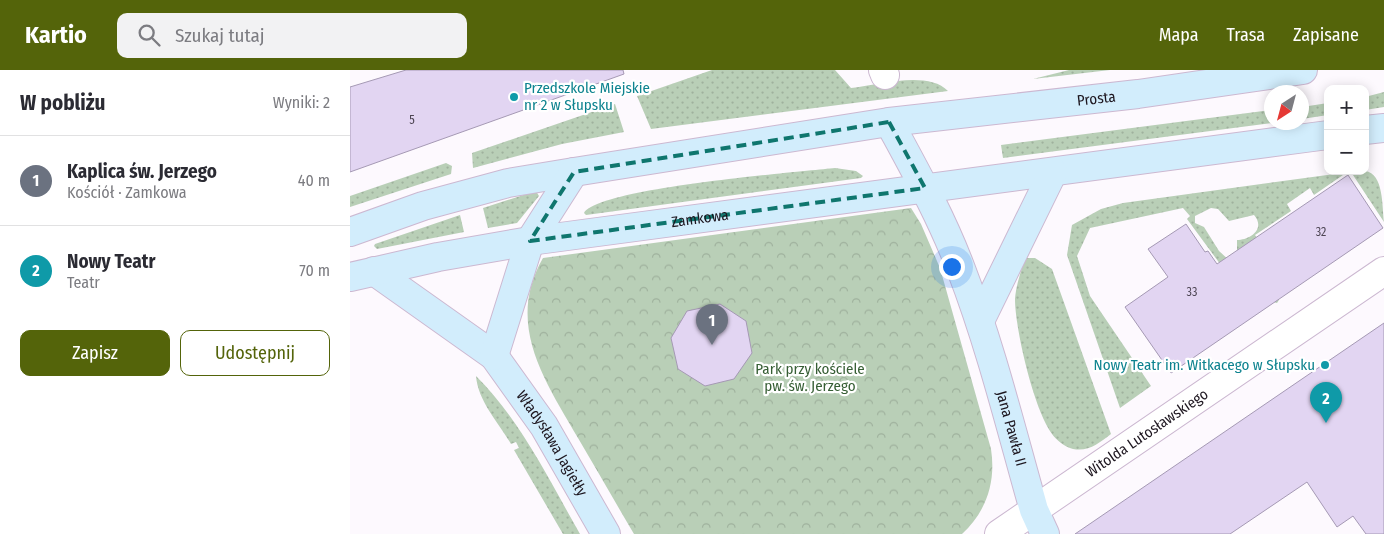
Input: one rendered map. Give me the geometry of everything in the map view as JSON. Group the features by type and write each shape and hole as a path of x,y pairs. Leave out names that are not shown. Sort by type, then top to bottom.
{"main road":[{"name":"Prosta","path":"889,122 1138,94 1303,70"},
{"path":"350,232 423,206 508,184 889,122"},
{"name":"Jana Pawła II","path":"889,122 925,188 960,266 980,321 1039,522"},
{"path":"1369,130 1384,128"},
{"path":"980,321 1053,172 1324,136"},
{"path":"494,356 530,241 574,172"},
{"name":"Zamkowa","path":"362,274 438,256 530,241 1053,172"},
{"name":"Władysława Jagiełły","path":"362,274 494,356 544,426 606,534"}],"street":[{"name":"Witolda Lutosławskiego","path":"999,534 1039,522 1384,271"}],"highlighted area":[{"path":"889,122 925,188 530,241 574,172"}],"green space":[{"path":"712,70 835,70 851,88 902,80 916,80 928,81 948,91 651,129 637,96"},
{"path":"1069,70 1110,70 1033,79"},
{"path":"1384,92 1384,107 1369,109 1369,96"},
{"path":"615,104 624,132 562,144 473,168 472,153"},
{"path":"1324,104 1324,116 1309,118 1309,106"},
{"path":"1264,111 1264,124 1003,158 1001,145"},
{"path":"446,163 452,166 451,174 350,207 350,196"},
{"path":"835,168 856,171 863,176 861,178 586,215 584,213 597,204 624,196 660,189 743,177"},
{"path":"1369,172 1376,178 1381,192 1384,222 1353,175 1369,175"},
{"path":"1327,175 1343,175 1314,195 1310,188 1287,204 1291,211 1255,235 1262,244 1263,277 1279,300 1277,303 1273,302 1237,251 1237,240 1251,236 1257,229 1257,220 1254,215 1229,221 1218,209 1211,208 1195,216 1195,223 1204,227 1219,251 1230,261 1240,291 1187,219 1190,216 1183,208 1090,228 1077,256 1090,296 1151,386 1120,408 1067,255 1072,225 1101,209 1123,203"},
{"path":"536,191 539,196 517,223 488,228 483,208"},
{"name":"Park przy kościele pw. św. Jerzego","path":"911,208 921,224 940,268 991,449 991,484 978,516 971,525 962,534 634,534 553,395 534,351 529,329 528,306 532,282 543,258"},
{"path":"460,215 464,232 377,249 374,246 375,244"},
{"path":"1025,258 1035,258 1052,269 1111,434 1089,448 1073,449 1056,439 1045,423 1032,389 1018,329 1015,299"},
{"path":"476,376 492,393 521,432 580,534 563,534 514,450 519,448 516,442 511,444 489,411 480,394"}],"building":[{"path":"406,70 623,70 624,74 350,172 350,87"},
{"path":"1348,175 1383,228 1171,373 1125,307 1168,277 1148,249 1186,224 1205,252 1208,251 1217,264"},
{"path":"720,304 746,321 752,353 734,379 705,386 678,369 671,338 687,311"},
{"path":"1384,323 1384,534 1366,534 1353,516 1337,527 1307,482 1230,534 1075,534"}],"place":[{"name":"Przedszkole Miejskie nr 2 w Słupsku","path":"514,97"},
{"name":"Kaplica św. Jerzego","path":"712,345"},
{"name":"Nowy Teatr im. Witkacego w Słupsku","path":"1325,365"},
{"name":"Nowy Teatr","path":"1326,423"}]}
